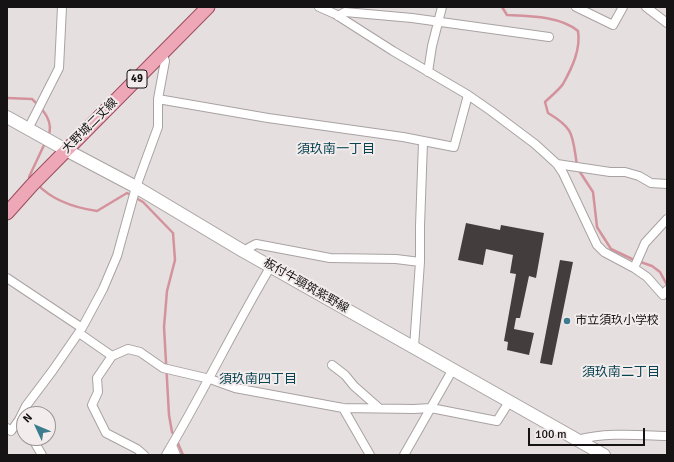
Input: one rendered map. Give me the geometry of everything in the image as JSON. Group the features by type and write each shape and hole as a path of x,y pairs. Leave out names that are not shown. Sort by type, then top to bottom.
{"main road":[{"name":"大野城二丈線","path":"8,210 208,7"},
{"name":"板付牛頸筑紫野線","path":"7,117 136,187 243,250 604,455"}],"street":[{"path":"28,129 58,68 62,7"},
{"path":"319,7 338,16 468,95 491,110 535,144 557,164 563,172 598,245 604,252 634,268 666,292 667,304"},
{"path":"428,72 432,46 442,7"},
{"path":"576,7 613,25 623,7"},
{"path":"646,7 667,23"},
{"path":"338,16 345,12 438,22 549,37"},
{"path":"26,406 80,330 103,289 117,256 136,187 158,127 158,99 165,61 162,53"},
{"path":"158,99 268,118 403,137 454,147 468,95"},
{"path":"414,347 420,262 423,142"},
{"path":"557,164 610,172 625,172 639,176 651,183 667,184"},
{"path":"634,268 645,243 667,219"},
{"path":"243,250 256,244 330,258 420,262"},
{"path":"166,455 210,379 249,302 271,266"},
{"path":"7,278 80,330 112,356"},
{"path":"144,455 137,449 106,433 92,405 98,392 97,378 112,356 128,349 140,352 163,368 210,379 235,388 343,408 431,408 497,421 509,402"},
{"path":"332,365 346,375 354,386 379,408"},
{"path":"404,455 453,369"},
{"path":"343,408 370,455"},
{"path":"7,428 11,431 16,427"},
{"path":"577,440 593,435 616,434 667,436"},
{"path":"172,445 176,455"},
{"path":"37,446 42,455"}],"building":[{"path":"466,223 500,230 501,225 544,233 536,278 529,276 520,318 516,318 514,329 534,333 529,355 507,350 508,342 504,341 516,274 510,273 513,255 486,249 483,265 458,260"},
{"path":"560,260 573,262 552,365 540,363"}],"waterway":[{"path":"502,7 507,15 544,18 562,22 578,31 579,38 577,51 570,72 563,84 545,102 548,113 563,124 571,134 577,165"},
{"path":"7,98 32,99 43,111 49,121 50,131 48,137"},
{"path":"32,179 29,177 45,143"},
{"path":"578,169 593,192 597,227 611,249 652,266 660,272 667,285"},
{"path":"37,184 57,199 81,208 97,211 127,193 143,202 173,233 175,260 167,291 164,327 169,415 172,432 175,436"},
{"path":"177,441 183,455"}],"place":[{"name":"市立須玖小学校","path":"567,321"}],"district":[{"name":"須玖南一丁目","path":"336,150"},
{"name":"須玖南二丁目","path":"621,373"},
{"name":"須玖南四丁目","path":"258,380"}]}
